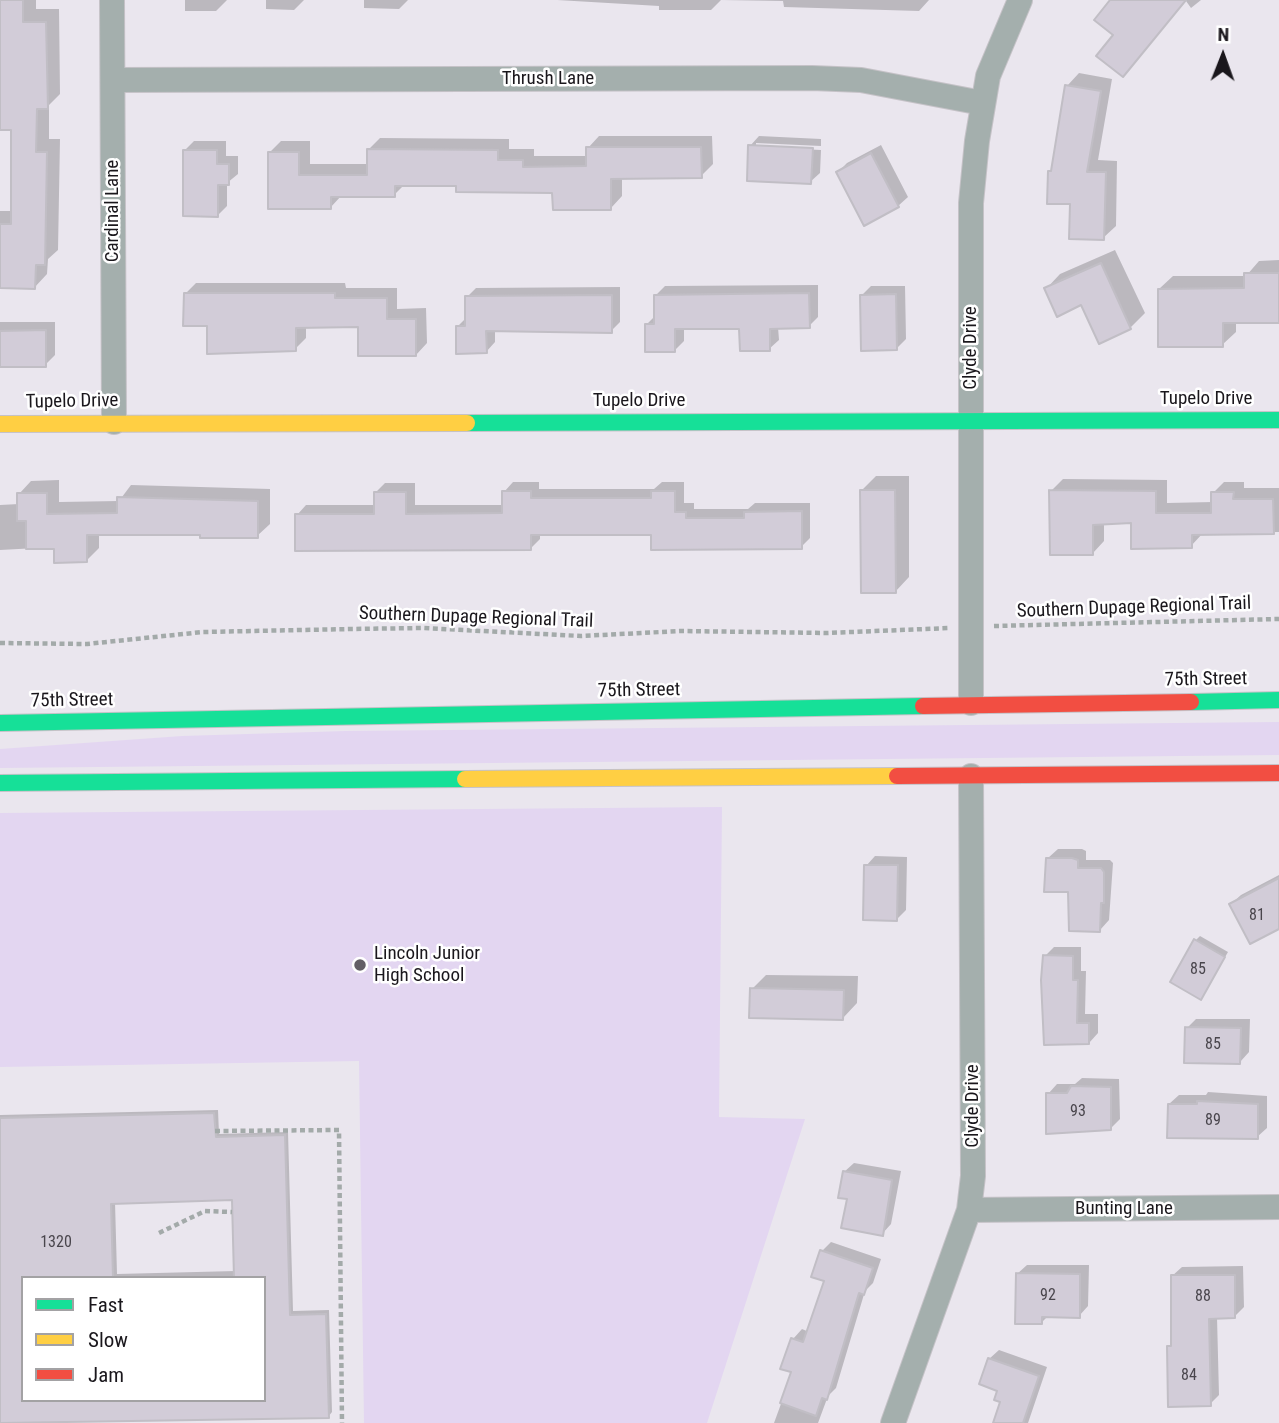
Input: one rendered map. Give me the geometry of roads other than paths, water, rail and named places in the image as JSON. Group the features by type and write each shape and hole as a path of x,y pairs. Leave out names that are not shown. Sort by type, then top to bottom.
{"main road":[{"name":"Tupelo Drive","path":"0,424 1279,420"},
{"name":"75th Street","path":"0,723 1279,700"},
{"path":"0,783 1279,773"}],"street":[{"name":"Cardinal Lane","path":"112,0 114,422"},
{"name":"Clyde Drive","path":"971,704 971,202 982,103 1001,40 1020,0"},
{"name":"Thrush Lane","path":"113,80 812,78 861,80 982,103"},
{"name":"Clyde Drive","path":"893,1423 969,1210 974,1175 971,776"},
{"name":"Bunting Lane","path":"969,1210 1279,1207"}],"place":[{"name":"Lincoln Junior High School","path":"360,965"}]}
